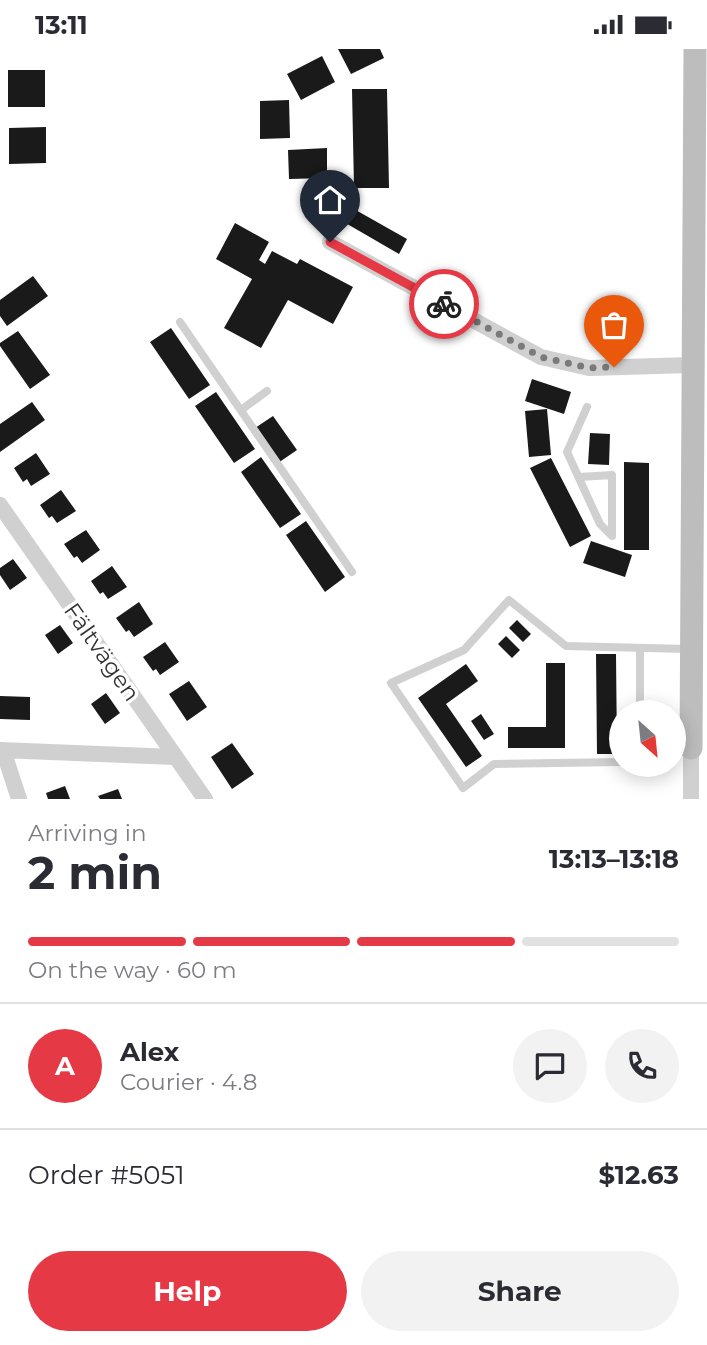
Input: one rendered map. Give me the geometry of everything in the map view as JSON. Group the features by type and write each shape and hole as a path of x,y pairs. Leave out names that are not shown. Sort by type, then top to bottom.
{"street":[{"path":"691,799 694,635 700,524 694,465 697,49 707,54"},
{"path":"330,242 541,357 589,368 695,371"},
{"name":"Fältvägen","path":"0,505 205,799"},
{"path":"19,799 1,750 174,757"}],"lane":[{"path":"180,322 352,572"},
{"path":"241,410 267,391"},
{"path":"579,477 612,475 612,535 600,524 567,452 587,407"},
{"path":"609,762 494,764 463,788 391,683 464,650 509,600 566,646 640,648 694,635"},
{"path":"640,648 640,700"}],"building":[{"path":"338,49 380,49 384,58 351,74"},
{"path":"322,56 335,82 301,100 287,74"},
{"path":"8,70 45,70 45,107 8,107"},
{"path":"352,89 387,89 389,188 354,188"},
{"path":"289,100 290,138 260,139 260,101"},
{"path":"46,127 46,163 9,164 9,128"},
{"path":"327,148 327,178 289,179 288,150"},
{"path":"338,200 407,239 399,254 330,214"},
{"path":"235,223 269,242 259,260 265,264 272,251 297,264 300,259 353,287 333,324 288,300 261,348 224,328 252,279 216,259"},
{"path":"33,276 48,296 7,326 0,316 0,300"},
{"path":"171,328 210,385 189,399 150,342"},
{"path":"18,331 50,375 30,389 0,346 0,343"},
{"path":"532,379 571,392 564,414 525,401"},
{"path":"216,392 255,449 234,463 195,406"},
{"path":"32,402 45,420 0,452 0,424"},
{"path":"547,409 551,455 529,457 525,411"},
{"path":"273,416 297,450 278,463 255,428"},
{"path":"590,433 610,434 609,465 588,464"},
{"path":"36,453 50,474 31,486 27,479 23,482 14,468"},
{"path":"261,457 301,514 280,528 241,472"},
{"path":"551,458 591,536 570,547 530,468"},
{"path":"624,462 649,463 649,550 624,550"},
{"path":"61,490 76,511 57,523 52,516 49,518 40,505"},
{"path":"306,521 345,577 325,592 286,535"},
{"path":"86,530 100,550 82,563 77,556 74,558 64,544"},
{"path":"591,541 632,555 625,577 583,563"},
{"path":"13,559 27,578 10,590 0,575 0,568"},
{"path":"112,566 127,587 108,599 103,592 100,594 91,581"},
{"path":"139,602 153,624 134,637 129,630 126,632 116,618"},
{"path":"517,620 531,634 523,642 509,628"},
{"path":"60,625 73,643 58,654 45,635"},
{"path":"506,636 520,650 512,658 498,644"},
{"path":"165,642 179,662 160,675 156,669 153,671 143,657"},
{"path":"596,654 616,654 616,700 609,700 609,754 597,754"},
{"path":"546,663 565,663 565,748 508,748 508,727 546,727"},
{"path":"466,664 478,681 446,704 482,756 466,767 418,698"},
{"path":"189,681 207,707 187,721 169,694"},
{"path":"106,693 120,713 105,724 91,704"},
{"path":"0,696 30,697 30,720 0,719"},
{"path":"481,714 494,734 484,740 471,721"},
{"path":"232,743 254,774 232,789 211,757"},
{"path":"65,786 70,799 48,799 46,793"},
{"path":"118,789 122,799 100,799 98,796"}],"way so far":[{"path":"444,304 541,357 589,368 614,367"}],"route":[{"path":"330,242 444,304"}]}
